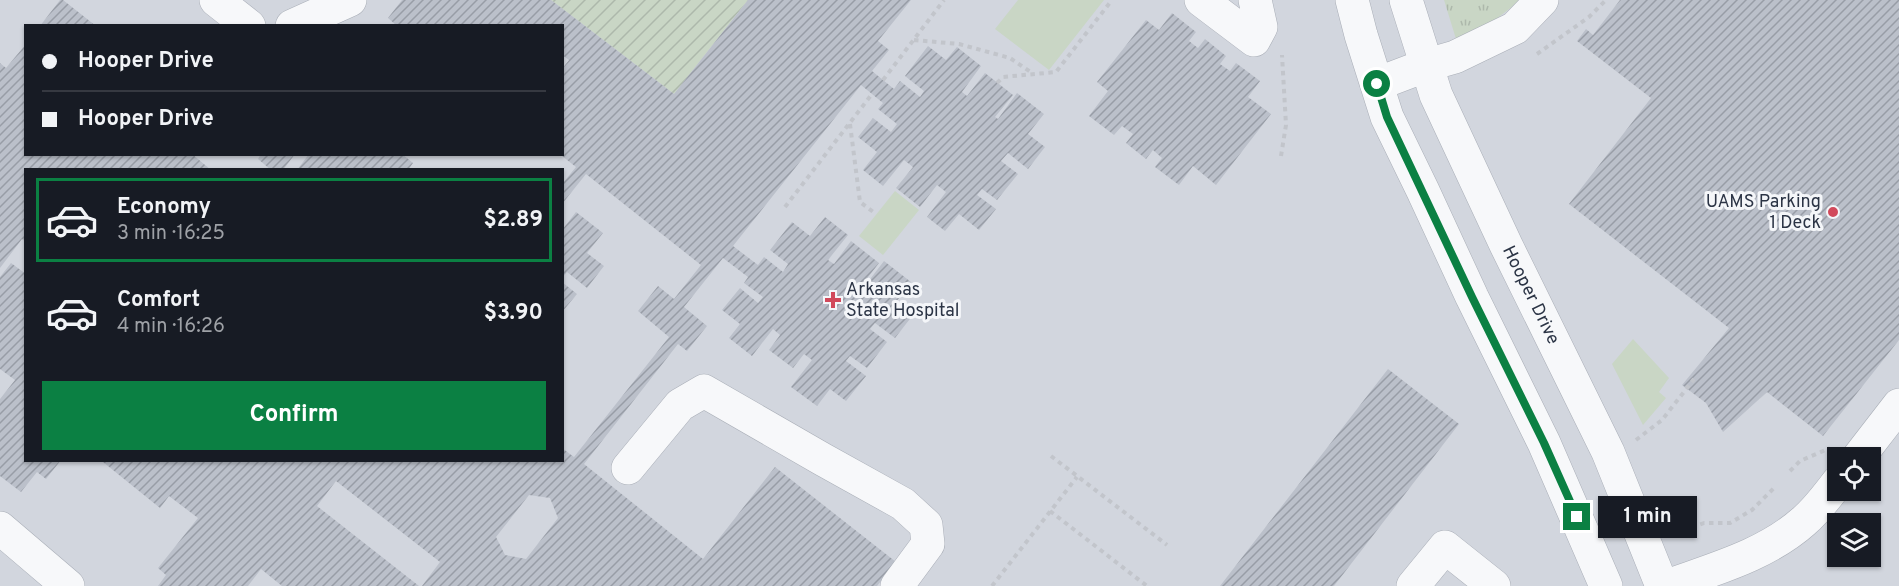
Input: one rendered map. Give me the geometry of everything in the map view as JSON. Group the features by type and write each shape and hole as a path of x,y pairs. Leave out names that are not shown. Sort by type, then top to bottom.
{"street":[{"path":"216,0 246,24"},
{"path":"296,24 350,0"},
{"path":"1202,0 1254,40 1261,27 1255,0"},
{"path":"1352,0 1387,117 1544,443 1606,586"},
{"name":"Hooper Drive","path":"1406,0 1436,95 1506,245 1608,452 1664,586"},
{"path":"1377,84 1455,57 1515,28 1542,0"},
{"path":"628,468 680,405 704,390 903,504 926,525 928,544 897,586"},
{"path":"1850,447 1899,405"},
{"path":"1664,586 1752,555 1790,532 1816,510 1827,496"},
{"path":"0,528 68,586"},
{"path":"1413,586 1445,547 1494,586"}],"path":[{"path":"883,80 944,0"},
{"path":"997,83 1003,77 1056,72 1112,0"},
{"path":"1537,54 1589,17 1606,0"},
{"path":"914,40 959,44 1010,58 1033,74"},
{"path":"1281,46 1286,125 1281,156"},
{"path":"785,207 872,94"},
{"path":"849,123 860,202 876,214"},
{"path":"1636,440 1662,420 1694,379"},
{"path":"1790,471 1800,461 1827,449"},
{"path":"1051,456 1167,545"},
{"path":"992,586 1077,477"},
{"path":"1675,534 1704,523 1730,523 1752,510 1776,486"},
{"path":"1050,511 1147,586"}],"shaded area":[{"path":"0,0 1899,0 1899,586 0,586"}],"green space":[{"path":"551,0 748,0 674,94"},
{"path":"1018,0 1104,0 1049,70 995,29"},
{"path":"1444,0 1521,0 1487,26 1456,39"},
{"path":"895,191 919,210 883,255 859,236"},
{"path":"1633,339 1669,378 1659,392 1666,398 1643,425 1612,364"}],"building":[{"path":"60,0 63,0 93,24 42,24"},
{"path":"402,0 551,0 674,94 748,0 911,0 878,41 889,50 872,71 894,89 900,81 920,97 924,91 905,76 928,46 946,60 957,47 981,66 962,92 967,96 985,73 1013,95 995,117 998,119 1017,93 1044,114 1028,134 1045,147 1028,169 1008,153 1001,161 1018,174 997,200 982,189 977,195 996,209 979,230 959,214 945,231 927,217 946,192 937,185 920,207 896,188 913,167 904,160 883,186 863,170 877,152 858,137 873,118 891,132 897,124 878,109 883,103 861,85 733,246 758,265 764,257 783,272 788,264 770,250 792,222 810,236 825,217 848,235 828,260 834,264 851,241 879,263 862,285 864,287 884,261 911,282 896,302 913,315 895,338 875,323 870,329 887,342 867,368 850,356 846,361 866,376 846,401 830,389 817,406 791,387 812,360 804,354 793,368 769,350 780,335 773,329 752,356 729,338 740,324 722,310 740,288 758,303 763,297 744,283 748,277 723,258 684,307 707,326 687,351 678,344 584,464 703,559 775,467 896,562 877,586 422,586 440,562 336,481 317,506 419,586 282,586 261,569 248,586 158,586 166,575 158,568 198,518 169,496 160,508 103,462 564,462 564,450 574,457 669,337 638,311 658,286 674,299 701,265 586,174 564,202 564,182 576,167 562,156 564,156 564,66 569,60 564,56 564,24 395,24 388,18","holes":["529,495 550,498 558,518 526,559 505,555 496,537"]},
{"path":"1620,0 1899,0 1899,340 1823,436 1767,392 1723,432 1706,403 1682,385 1729,328 1569,204 1651,98 1577,41 1586,29 1593,35"},
{"path":"1172,13 1196,32 1189,41 1198,48 1205,39 1226,56 1220,64 1230,71 1236,63 1260,81 1248,97 1271,114 1216,185 1193,166 1179,185 1155,167 1162,158 1153,150 1146,159 1126,143 1133,134 1122,126 1114,135 1089,116 1108,91 1097,82 1146,20 1159,30"},
{"path":"24,46 24,156 194,156 209,168 24,168 24,240 22,239 0,268 0,63 6,68"},
{"path":"260,156 294,156 284,168 269,168 258,159"},
{"path":"308,156 404,156 413,163 409,168 298,168"},
{"path":"576,212 603,233 587,253 604,266 587,288 567,272 564,276 564,227"},
{"path":"11,263 24,273 24,462 59,462 46,479 37,472 21,492 0,476 0,399 15,380 0,369 0,277"},
{"path":"564,284 577,294 564,310"},
{"path":"1388,369 1459,424 1334,586 1220,586"}],"place":[{"name":"UAMS Parking 1 Deck","path":"1833,212"},
{"name":"Arkansas State Hospital","path":"833,300"}],"route":[{"path":"1377,84 1387,117 1544,443 1577,517"}]}
